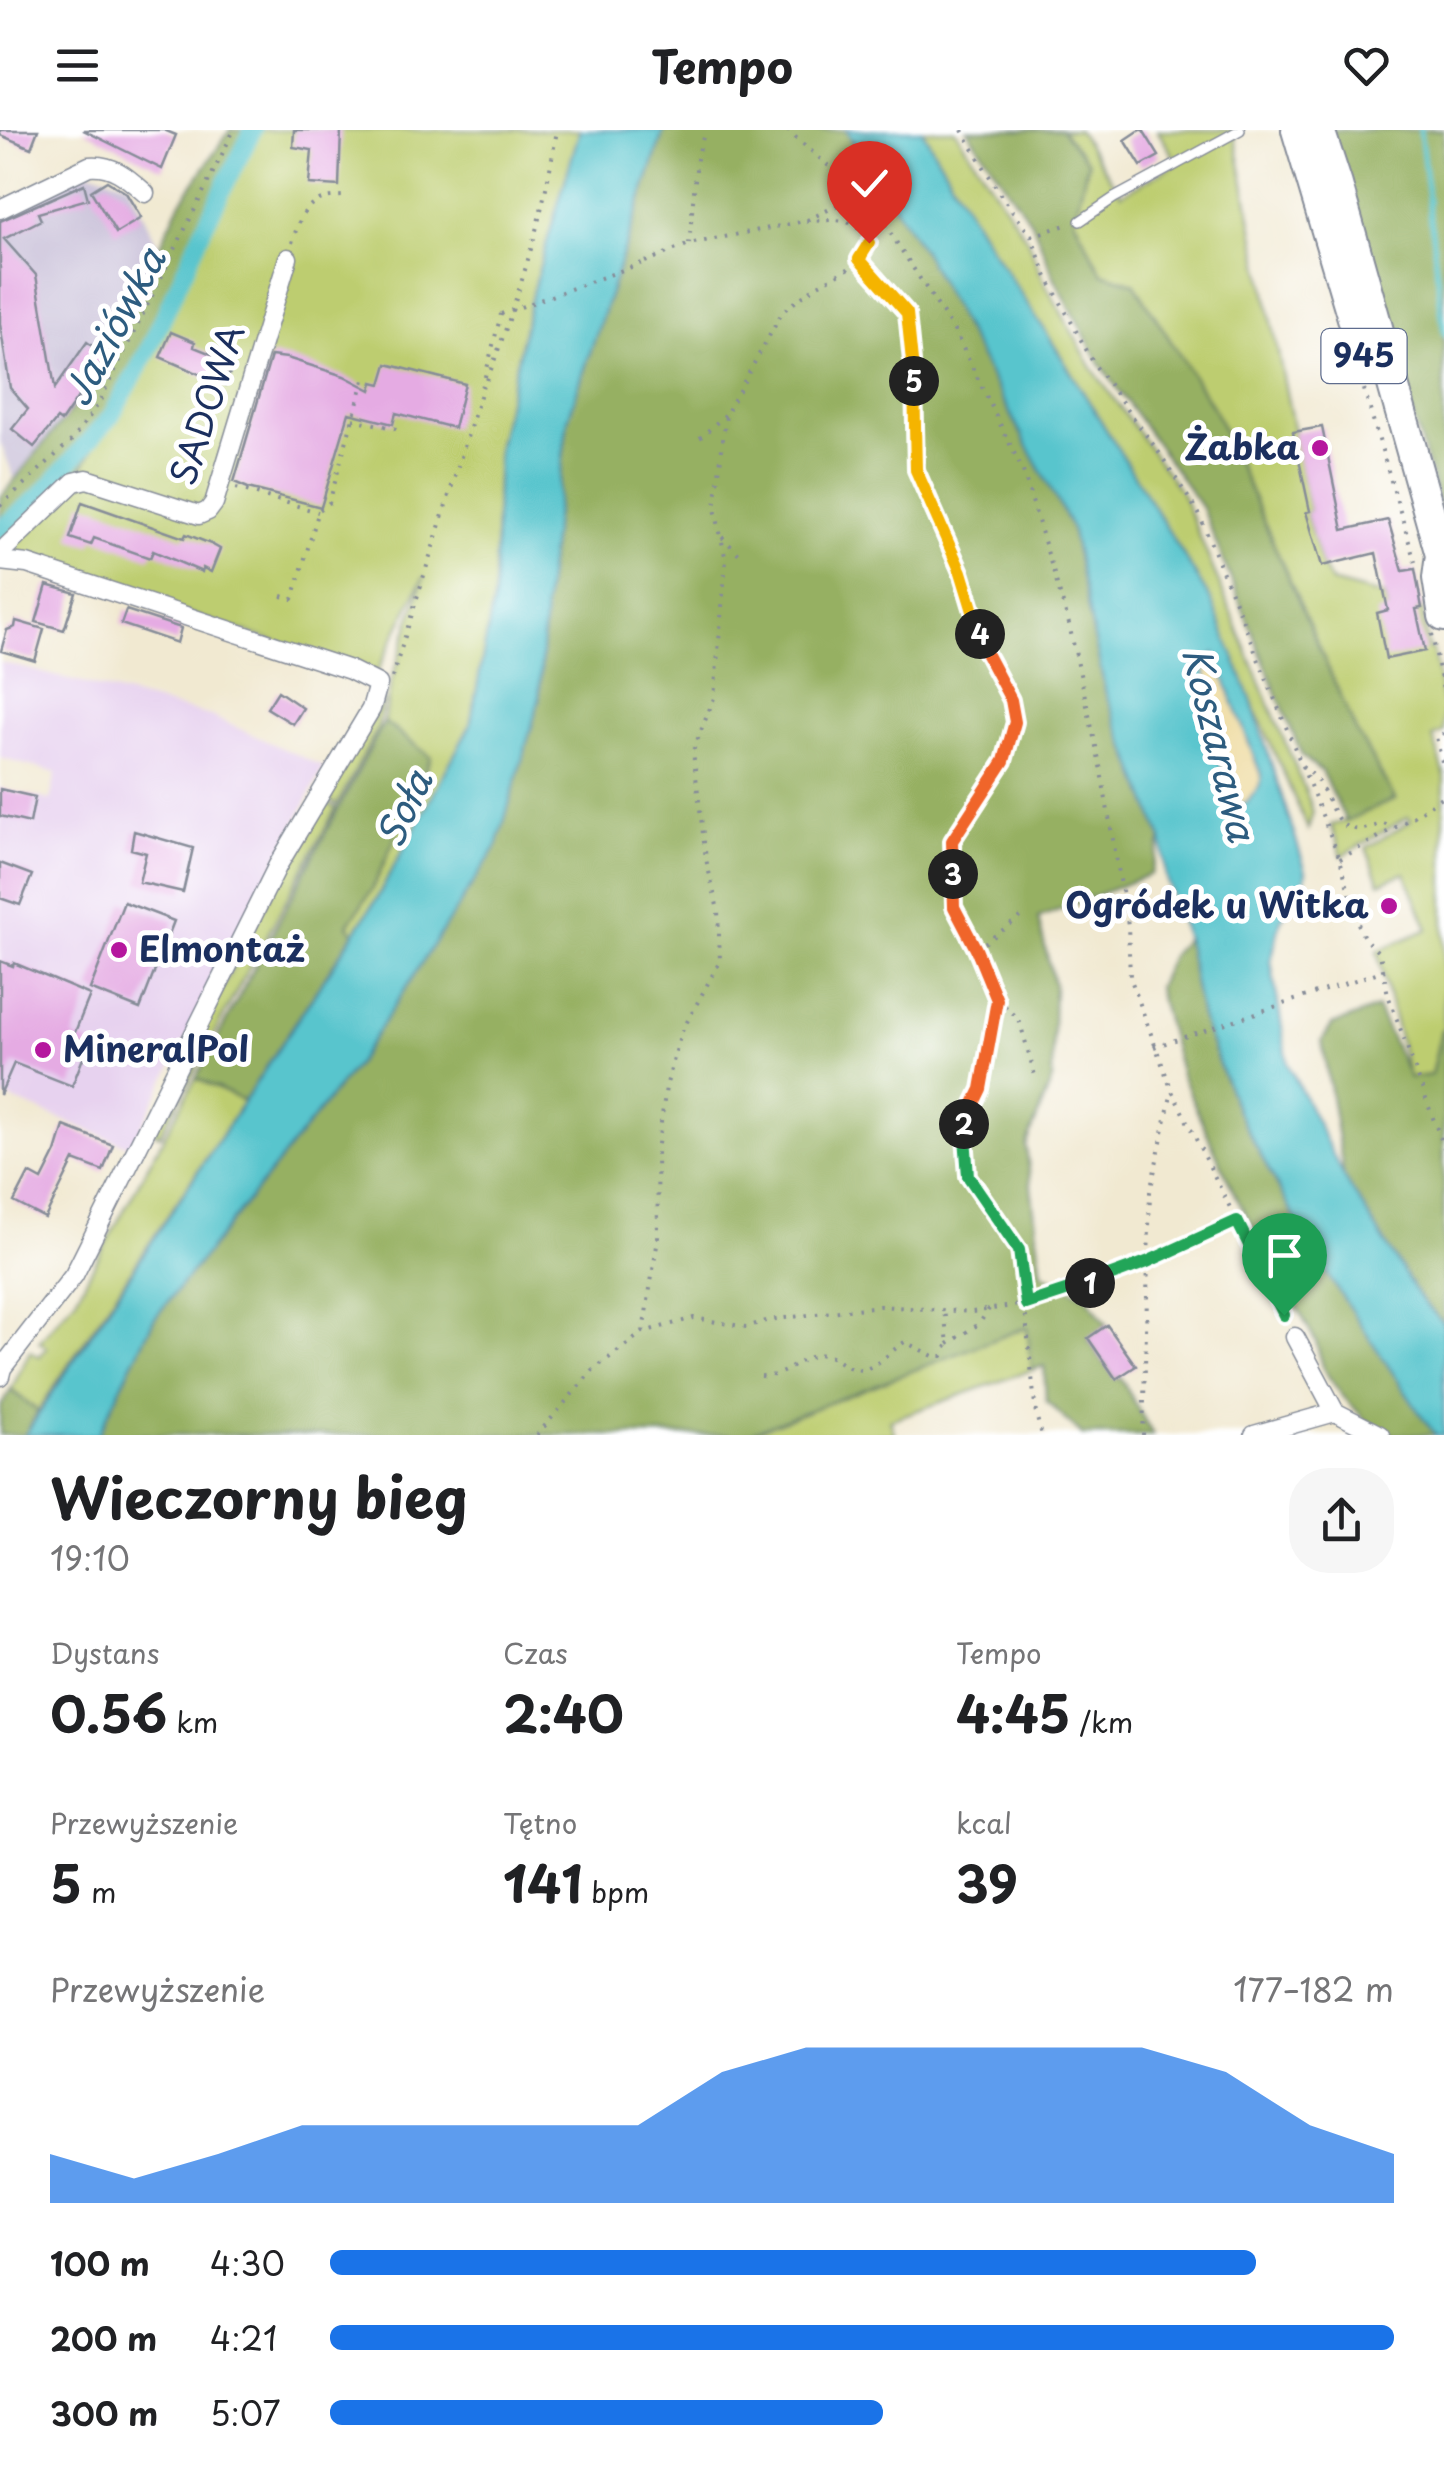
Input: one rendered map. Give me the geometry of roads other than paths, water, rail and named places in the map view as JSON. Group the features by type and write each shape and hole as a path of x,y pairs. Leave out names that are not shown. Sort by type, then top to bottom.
{"main road":[{"name":"945","path":"1297,130 1423,554 1434,565"},
{"name":"945","path":"1319,130 1419,473 1434,565 1436,617"}],"street":[{"path":"0,209 89,166 102,165 120,172 144,192"},
{"name":"SADOWA","path":"0,553 74,482 87,479 199,514 208,511 214,503 288,258"},
{"path":"0,561 27,564 350,670 378,684 371,709 278,865 74,1275 1,1370"},
{"path":"1295,1337 1335,1412 1380,1435"},
{"path":"1254,1435 1335,1412"}],"lane":[{"path":"1080,221 1114,198 1240,130"}],"water":[{"path":"580,130 664,130 568,419 546,586 539,701 497,846 358,1062 154,1319 98,1435 25,1435 376,900 470,726 494,596 498,446 533,290"},
{"path":"846,130 922,130 988,244 1211,600 1250,697 1306,871 1303,891 1281,919 1271,961 1288,1064 1344,1177 1417,1294 1444,1325 1444,1435 1436,1435 1424,1420 1316,1257 1237,1111 1201,1017 1186,938 1166,878 1162,839 1106,694 1071,527 925,254","holes":["1215,653 1262,777 1246,804 1238,803 1224,785 1205,669 1207,659"]}],"waterway":[{"name":"Jaziówka","path":"0,529 41,495 111,416 147,353 253,130"},
{"path":"1420,130 1444,334"}],"place":[{"name":"Żabka","path":"1320,448"},
{"name":"Ogródek u Witka","path":"1389,906"},
{"name":"Elmontaż","path":"119,950"},
{"name":"MineralPol","path":"43,1050"}],"water label":[{"name":"Koszarawa","path":"1218,744"},
{"name":"Soła","path":"405,809"}]}
